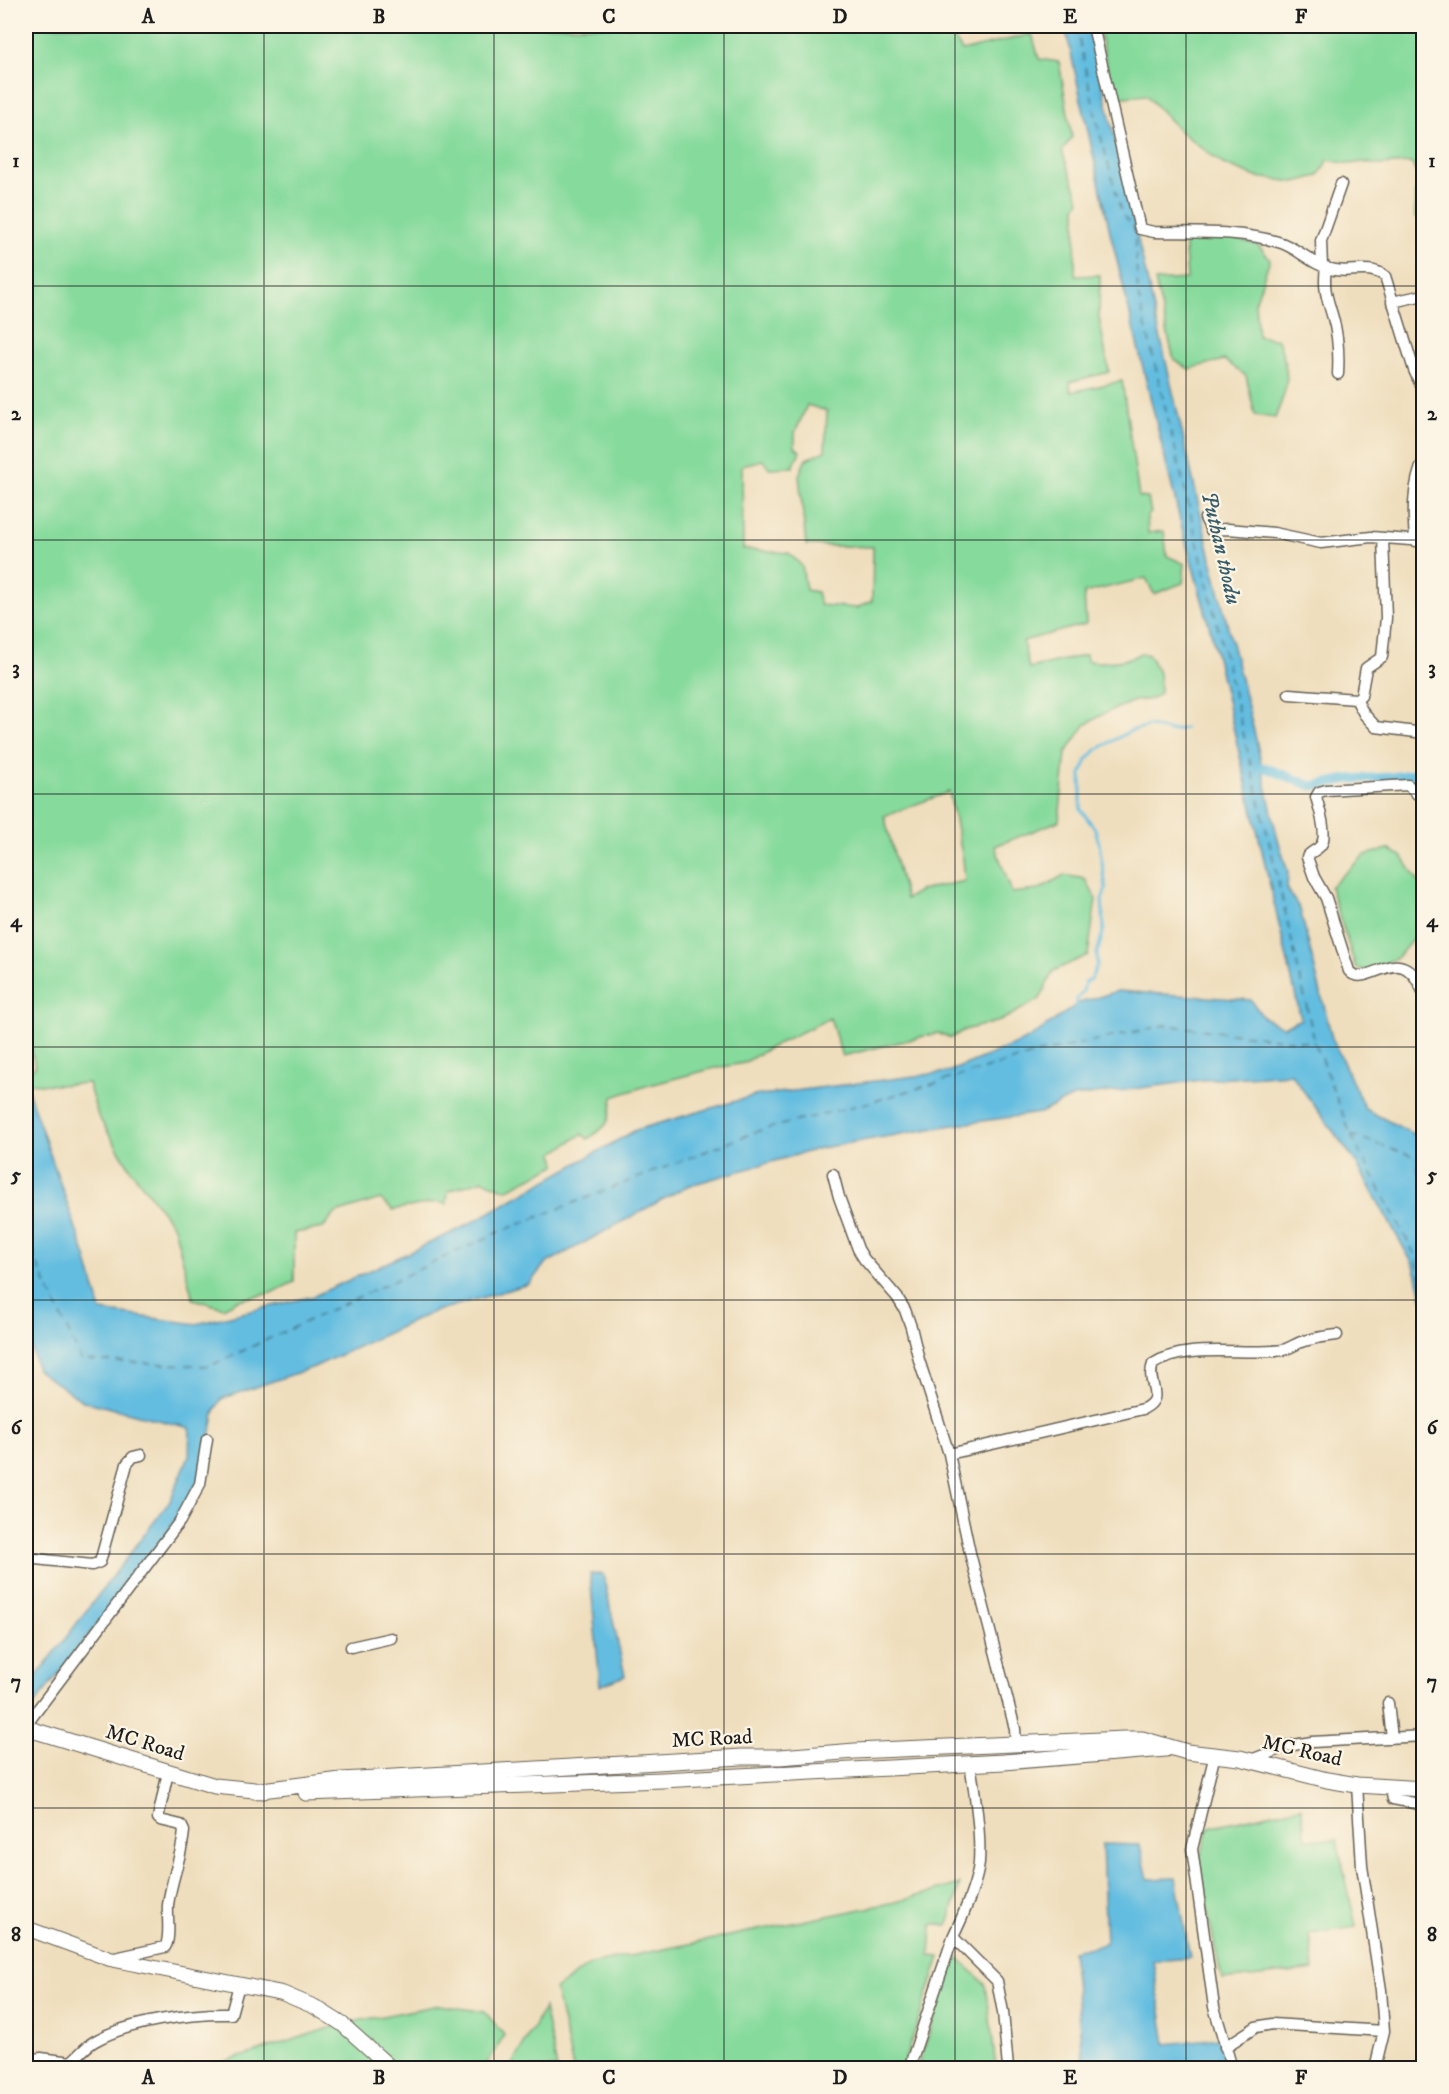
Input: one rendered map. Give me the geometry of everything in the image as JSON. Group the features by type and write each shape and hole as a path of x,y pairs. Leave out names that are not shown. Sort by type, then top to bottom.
{"highway":[{"name":"MC Road","path":"26,1727 215,1786 296,1793 359,1793 722,1777 970,1764 1172,1749"},
{"name":"MC Road","path":"254,1791 341,1780 720,1758 780,1757 855,1751 1124,1739 1142,1739 1187,1752 1251,1760 1312,1777 1357,1785 1424,1789"},
{"path":"720,1758 722,1777"}],"main road":[{"path":"26,1928 110,1959 282,1993 315,2007 342,2024 391,2068"}],"street":[{"path":"1093,26 1137,228 1154,232 1243,234 1281,242 1310,261 1324,267 1337,270 1367,269 1379,272 1385,276 1414,370 1424,392"},
{"path":"1338,374 1339,359 1334,319 1326,301 1322,240 1341,184"},
{"path":"1392,302 1424,295"},
{"path":"1205,518 1211,530 1228,529 1274,533 1309,542 1321,543 1358,538 1419,541 1413,519 1415,495 1424,460"},
{"path":"1289,694 1356,699 1360,696 1366,668 1382,657 1386,618 1383,538"},
{"path":"1356,699 1364,714 1376,727 1424,733"},
{"path":"1424,793 1417,794 1408,784 1319,792 1316,797 1324,838 1321,846 1310,852 1307,857 1314,878 1326,898 1352,975 1359,977 1395,965 1405,967 1414,976 1424,993"},
{"path":"832,1174 838,1197 858,1249 905,1310 949,1454 973,1562 1015,1729 1016,1745"},
{"path":"949,1454 1143,1409 1155,1399 1150,1372 1153,1364 1170,1357 1196,1352 1251,1353 1285,1349 1304,1341 1337,1335"},
{"path":"26,1727 180,1521 200,1484 207,1440"},
{"path":"26,1558 92,1565 100,1562 127,1464 133,1457 141,1455"},
{"path":"351,1647 392,1638"},
{"path":"1388,1703 1392,1738"},
{"path":"1251,1760 1287,1746 1312,1742 1424,1736"},
{"path":"1215,1755 1192,1849 1214,2007 1232,2068"},
{"path":"909,2068 953,1937 963,1918 979,1863 976,1798 970,1764"},
{"path":"110,1959 161,1948 167,1944 169,1900 184,1831 181,1825 158,1818 168,1772"},
{"path":"1357,1785 1362,1866 1381,1990 1384,2031 1375,2068"},
{"path":"1390,1787 1393,1799 1424,1805"},
{"path":"953,1937 997,1981 1003,2012 1008,2068"},
{"path":"26,2061 40,2058 71,2062 93,2042 107,2035 161,2019 205,2013 231,2014 239,1984"},
{"path":"1225,2047 1256,2027 1272,2024 1384,2031"}],"green space":[{"path":"26,26 959,26 951,33 962,51 1032,34 1039,59 1059,62 1072,137 1062,151 1080,201 1076,206 1075,276 1100,275 1099,317 1109,372 1070,382 1071,392 1122,381 1139,497 1148,498 1151,513 1147,516 1148,533 1164,531 1167,556 1185,564 1183,583 1154,594 1146,578 1084,593 1086,624 1023,641 1029,668 1086,655 1087,661 1108,662 1128,659 1141,653 1149,655 1159,673 1160,693 1152,699 1134,701 1103,714 1085,725 1066,753 1059,821 995,846 1012,893 1038,890 1064,875 1085,879 1096,899 1088,955 1053,971 1040,999 1000,1021 964,1030 951,1038 937,1033 842,1056 830,1018 744,1063 711,1069 613,1097 605,1126 588,1139 582,1134 554,1153 556,1165 506,1190 483,1180 448,1191 447,1204 437,1202 393,1210 380,1199 336,1213 323,1228 294,1233 294,1282 271,1293 238,1300 223,1308 193,1299 174,1227 131,1170 98,1116 88,1083 58,1085 26,1083 26,1074 35,1067 26,1021","holes":["807,405 827,411 825,451 806,459 799,475 806,545 873,547 872,601 857,608 820,605 817,592 806,590 802,566 789,553 743,549 742,465 763,460 769,468 793,467 800,451 795,447 795,433","949,792 963,859 965,881 921,890 906,899 884,816"]},
{"path":"1098,26 1423,26 1423,218 1415,217 1417,172 1411,163 1350,164 1328,160 1318,176 1295,182 1256,177 1223,164 1180,131 1146,95 1114,98"},
{"path":"1184,237 1230,237 1258,245 1270,259 1255,303 1258,336 1278,340 1285,363 1286,388 1275,418 1255,415 1246,376 1224,360 1189,369 1174,360 1155,281 1187,279"},
{"path":"1388,849 1402,856 1423,889 1423,927 1397,958 1368,971 1356,968 1330,887 1365,855"},
{"path":"1301,1807 1306,1839 1337,1840 1356,1927 1310,1934 1314,1970 1222,1980 1198,1867 1209,1827"},
{"path":"960,1884 948,1925 932,1925 930,1956 940,1957 902,2068 573,2068 555,1989 591,1964 896,1902"},
{"path":"956,1956 986,1985 996,2068 917,2068"},
{"path":"439,2005 485,2012 504,2035 485,2068 206,2068 342,2024"},
{"path":"544,2008 557,2068 511,2068"}],"water":[{"path":"1065,26 1089,26 1213,567 1255,735 1277,836 1288,872 1287,889 1300,909 1332,1038 1365,1109 1423,1139 1423,1170 1418,1168 1424,1182 1423,1300 1415,1268 1355,1161 1291,1074 1201,1080 1073,1097 1040,1113 947,1126 821,1148 687,1186 545,1264 529,1284 433,1312 314,1367 221,1399 214,1413 205,1470 163,1541 26,1715 26,1690 170,1501 189,1456 190,1428 83,1401 37,1370 26,1325 26,1085 86,1257 101,1311 196,1324 314,1296 460,1229 636,1130 753,1096 948,1072 1028,1039 1079,1003 1118,991 1251,1000 1263,1017 1283,1027 1301,1019 1212,636 1180,520 1110,232"},
{"path":"590,1574 603,1574 625,1676 600,1686"},
{"path":"1102,1844 1140,1845 1148,1879 1176,1878 1190,1958 1153,1961 1166,2044 1219,2038 1227,2068 1084,2068 1072,1951 1106,1944"}],"waterway":[{"path":"1424,476 1420,509 1424,543"},
{"path":"1077,1007 1077,999 1085,983 1091,979 1097,965 1097,954 1104,928 1102,900 1106,888 1095,829 1081,810 1081,774 1087,760 1096,750 1130,731 1149,726 1171,731 1185,728"},
{"path":"1251,766 1266,768 1312,786 1348,779 1392,777 1424,772"}],"ferry route":[{"path":"1076,26 1098,126 1122,215 1134,227 1138,294 1315,1043 1351,1135 1414,1253 1424,1285"},
{"path":"26,1210 35,1259 81,1360 210,1366 499,1232 758,1131 878,1100 1039,1053 1165,1025 1315,1043"},
{"path":"1351,1135 1424,1160"}],"water label":[{"name":"Puthan thodu","path":"1221,548"}]}
